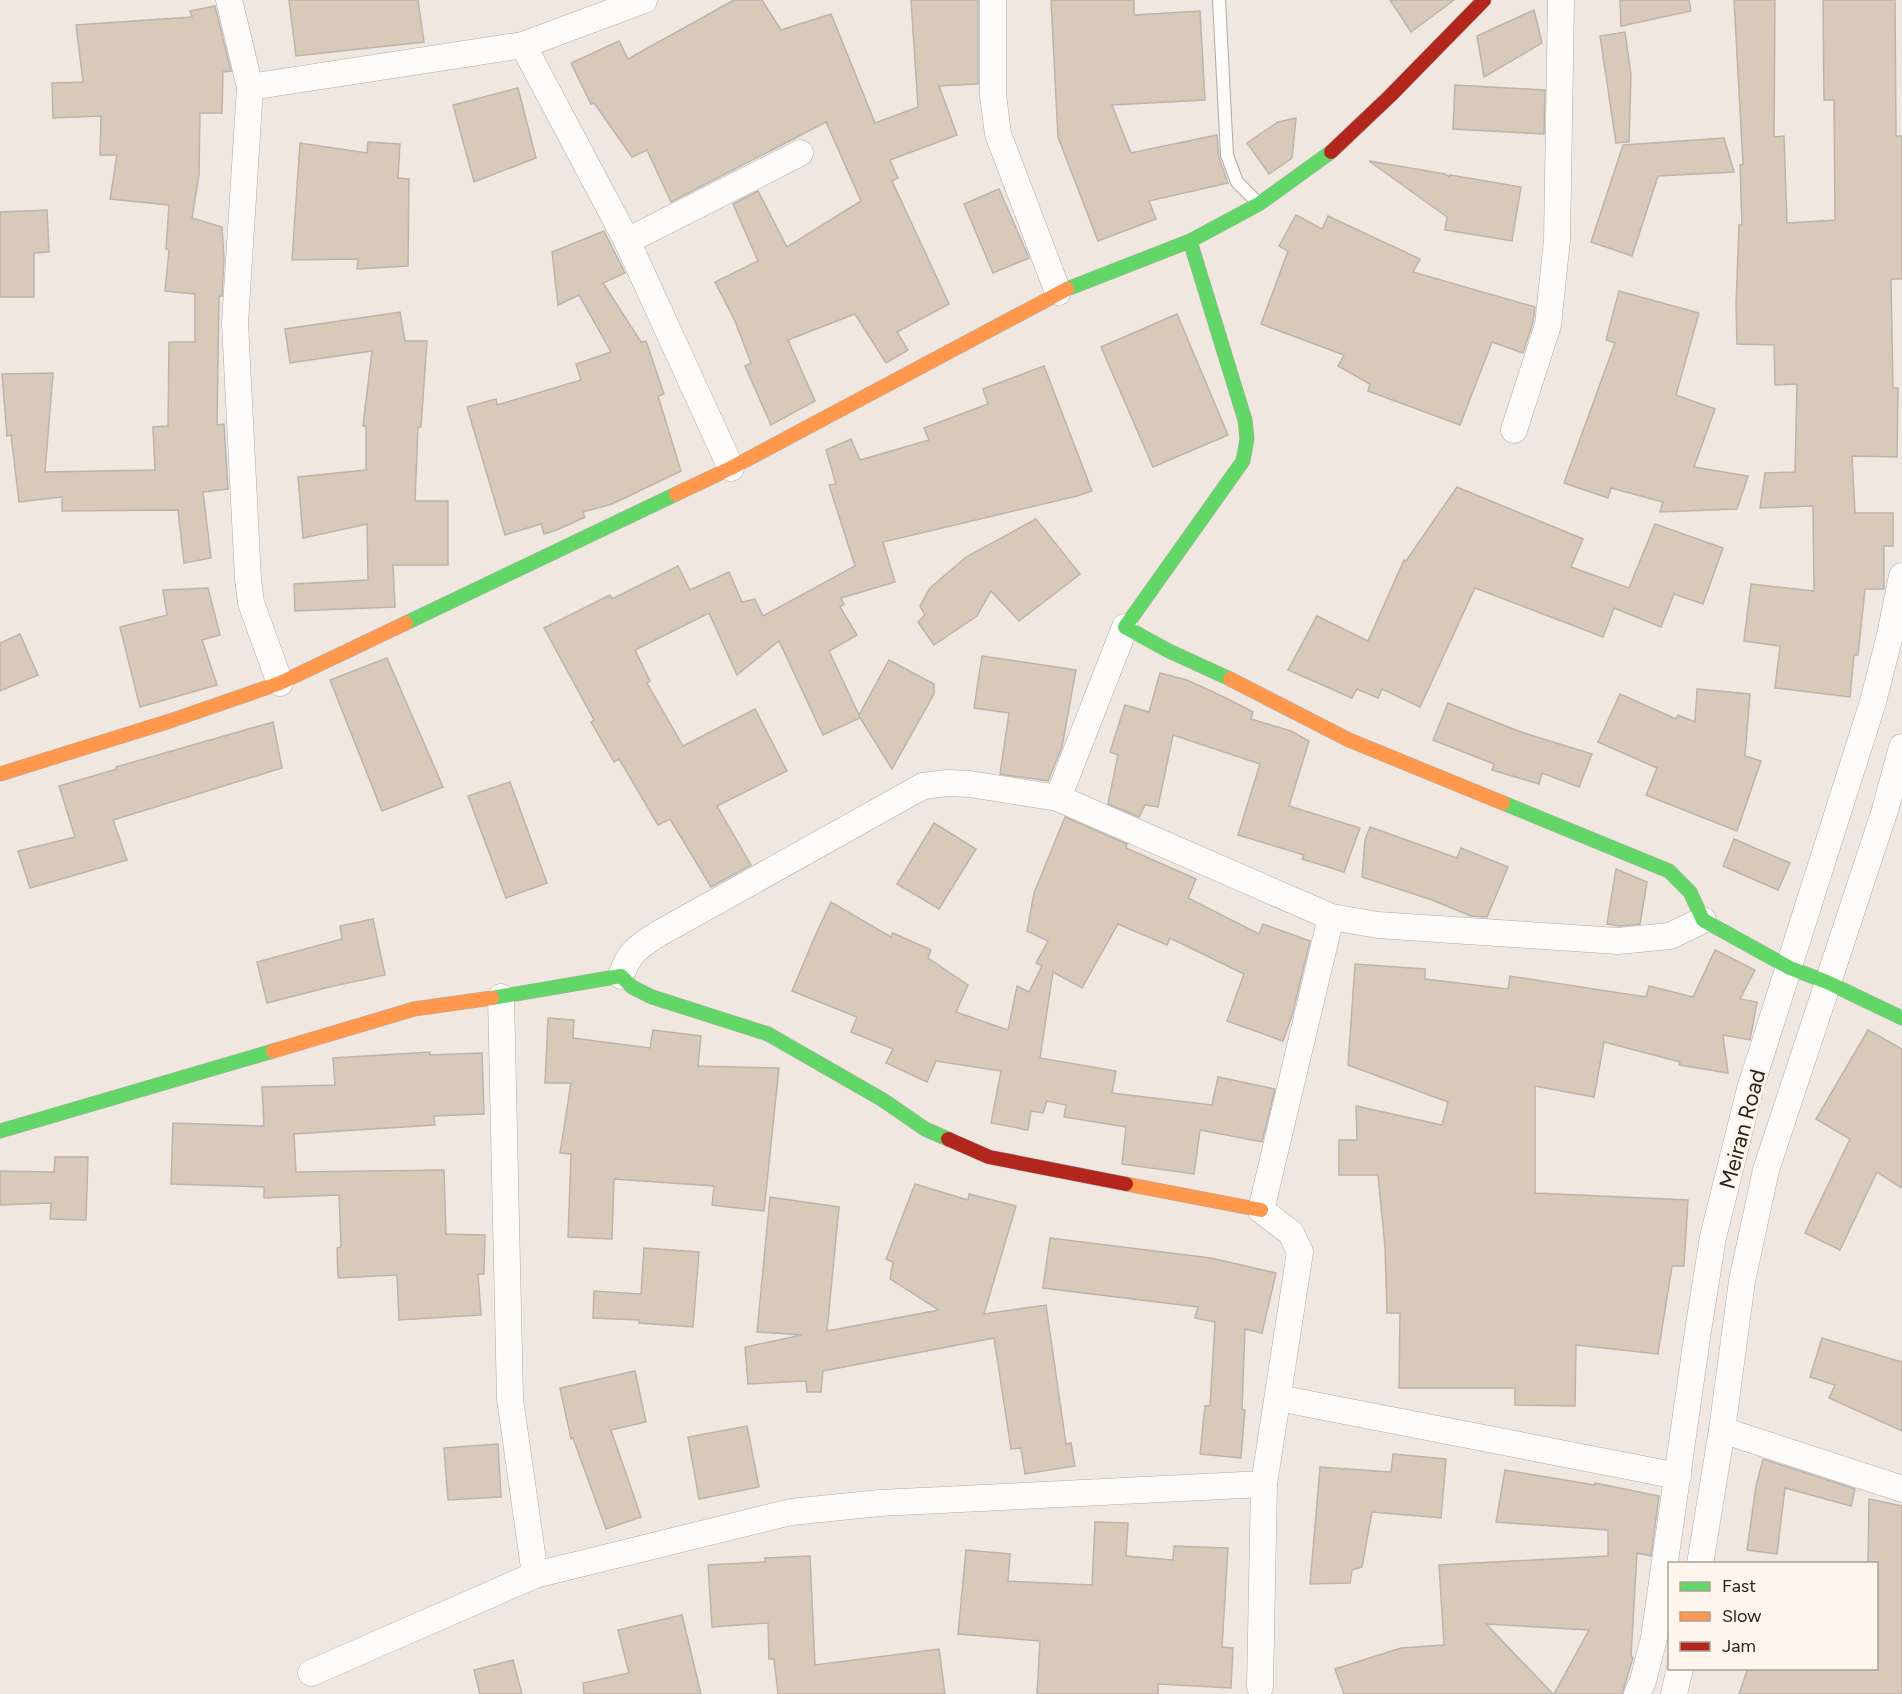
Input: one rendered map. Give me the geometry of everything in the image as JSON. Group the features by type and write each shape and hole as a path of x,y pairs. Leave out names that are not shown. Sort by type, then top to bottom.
{"street":[{"path":"229,0 250,87 235,323 240,463 251,603 280,683"},
{"path":"250,87 523,45 644,0"},
{"path":"993,0 993,95 998,134 1058,292"},
{"path":"0,774 170,721 280,683 731,468 1058,292 1190,241 1259,204 1323,159 1390,96 1484,0"},
{"path":"1514,430 1548,325 1557,240 1562,0"},
{"path":"523,45 627,241 731,468"},
{"path":"627,241 800,153"},
{"path":"1058,798 1125,627 1243,461 1247,439 1245,420 1190,241"},
{"name":"Meiran Road","path":"1637,1694 1643,1681 1654,1638 1713,1237 1750,1089 1873,702 1902,576"},
{"path":"1125,627 1349,740 1670,871 1686,885 1696,901 1703,920 1790,968 1827,982 1902,1018"},
{"name":"Meiran Road","path":"1700,1562 1722,1430 1742,1281 1766,1170 1885,810 1902,747"},
{"path":"621,976 626,960 639,947 658,934 923,786 947,783 970,784 1058,798 1331,917 1378,925 1618,941 1670,936 1703,920"},
{"path":"1261,1210 1331,917"},
{"path":"0,1131 414,1009 501,997 621,976"},
{"path":"621,976 632,987 652,997 768,1034 883,1100 925,1129 989,1157 1261,1210 1292,1233 1300,1252 1264,1484 1258,1692"},
{"path":"501,997 510,1399 535,1575"},
{"path":"1278,1398 1678,1476"},
{"path":"1722,1430 1902,1489"},
{"path":"311,1673 535,1575 791,1512 880,1503 1264,1484"},
{"path":"1674,1694 1680,1670"}],"lane":[{"path":"1219,0 1227,155 1237,182 1259,204"}],"building":[{"path":"289,0 418,0 424,42 296,56"},
{"path":"734,0 762,0 781,30 831,14 875,123 918,107 911,0 978,0 978,84 939,86 957,135 890,160 898,178 892,181 949,304 897,332 908,350 886,363 855,314 788,340 815,401 771,425 745,366 751,363 735,321 715,282 758,261 733,204 758,191 787,247 861,201 826,122 671,202 647,150 632,157 594,103 591,104 571,63 619,41 628,59"},
{"path":"1051,0 1134,0 1134,15 1200,11 1205,100 1112,105 1131,153 1217,135 1219,158 1228,183 1149,201 1156,219 1098,241 1058,137"},
{"path":"1390,0 1454,0 1411,32"},
{"path":"1620,0 1689,0 1691,11 1621,26"},
{"path":"1734,0 1775,0 1774,137 1784,136 1787,223 1835,220 1834,100 1824,100 1823,0 1895,0 1896,136 1902,136 1902,279 1891,279 1893,388 1898,388 1897,457 1852,456 1855,513 1893,513 1893,546 1884,546 1884,589 1865,589 1858,655 1854,655 1850,697 1775,688 1780,646 1744,641 1751,584 1814,591 1813,506 1760,508 1765,473 1795,472 1797,384 1775,385 1774,345 1737,344 1739,225 1742,225 1740,165 1743,164"},
{"path":"215,6 231,71 223,72 222,113 200,113 199,175 192,218 222,227 224,259 222,296 219,296 217,425 224,424 228,489 203,492 211,558 184,563 178,510 62,511 62,497 19,502 11,435 7,436 2,374 53,373 45,472 155,470 153,427 168,426 169,342 195,342 195,294 165,291 169,250 166,249 169,205 110,199 117,155 100,155 101,116 53,118 52,83 83,82 76,25 192,17 190,11"},
{"path":"1534,10 1542,43 1484,77 1477,36"},
{"path":"1625,32 1631,75 1629,142 1616,143 1600,36"},
{"path":"1455,85 1545,90 1544,134 1453,129"},
{"path":"518,88 536,158 474,182 453,105"},
{"path":"1296,118 1292,158 1269,174 1247,143 1278,122"},
{"path":"1724,138 1734,172 1658,176 1632,256 1591,242 1623,145"},
{"path":"368,142 400,144 398,178 409,179 408,266 357,269 358,259 292,260 300,143 367,153"},
{"path":"1369,161 1445,174 1450,177 1450,175 1521,187 1512,241 1445,230 1447,217"},
{"path":"999,189 1029,258 993,273 964,204"},
{"path":"47,210 49,252 34,253 34,297 0,297 0,212"},
{"path":"1296,215 1322,229 1328,216 1420,259 1413,272 1535,307 1533,322 1523,353 1492,342 1460,425 1368,391 1370,384 1338,366 1344,355 1261,324 1288,251 1279,246"},
{"path":"604,231 625,273 603,283 641,342 646,341 664,394 658,396 681,471 612,504 583,512 585,517 559,529 544,534 541,524 505,535 467,407 496,399 497,405 581,380 576,364 611,352 579,295 558,305 552,252"},
{"path":"1619,291 1699,313 1676,395 1715,409 1694,467 1748,476 1737,509 1660,512 1663,502 1611,488 1608,498 1564,483 1615,343 1606,340"},
{"path":"400,312 405,341 427,341 421,427 418,427 415,501 448,501 448,565 393,565 395,607 295,611 294,584 368,580 367,524 303,538 298,477 366,470 366,426 363,426 372,351 290,363 285,329"},
{"path":"1177,314 1228,435 1153,467 1101,347"},
{"path":"1044,366 1092,491 883,542 895,582 841,598 844,604 840,607 857,635 829,651 859,715 889,660 934,684 934,694 892,769 859,716 860,718 823,735 779,641 737,675 709,613 635,650 650,681 647,683 683,746 755,709 787,771 717,806 751,865 711,887 670,819 658,825 619,759 614,762 591,722 594,720 544,628 610,595 612,599 678,566 690,590 729,572 742,602 755,599 763,616 855,566 829,485 836,484 826,450 851,439 860,460 929,440 924,428 988,404 983,389"},
{"path":"1457,487 1583,539 1571,567 1629,588 1655,524 1723,548 1703,604 1674,594 1661,627 1614,608 1603,637 1475,588 1420,707 1382,689 1378,698 1357,689 1352,698 1288,670 1317,616 1368,641 1404,560 1406,561"},
{"path":"1036,519 1080,574 1019,621 991,591 977,616 934,645 918,622 925,615 920,606 930,588 966,557"},
{"path":"208,588 220,635 202,640 217,685 140,707 120,627 167,615 163,590"},
{"path":"20,634 38,675 0,691 0,643"},
{"path":"982,656 1076,670 1062,747 1048,781 1000,774 1009,713 974,708"},
{"path":"387,658 443,787 382,811 330,680"},
{"path":"1160,673 1187,680 1253,712 1251,719 1291,731 1309,741 1289,806 1360,828 1344,872 1302,859 1304,855 1238,835 1260,764 1173,735 1158,807 1145,805 1139,817 1108,804 1118,755 1110,752 1125,705 1149,712"},
{"path":"1697,689 1750,694 1745,756 1761,761 1737,831 1646,795 1657,768 1598,742 1620,694 1676,719 1678,715 1695,722"},
{"path":"1448,703 1521,732 1592,754 1579,787 1542,773 1539,784 1492,770 1494,764 1433,740"},
{"path":"273,722 282,768 113,820 127,860 30,888 18,851 75,837 59,786 117,769 116,767"},
{"path":"510,782 547,883 506,898 468,796"},
{"path":"1065,817 1127,844 1126,848 1196,879 1188,898 1259,934 1263,924 1310,941 1292,1016 1283,1041 1227,1021 1244,974 1170,938 1167,945 1118,924 1082,988 1053,972 1040,1058 1116,1071 1112,1093 1212,1105 1218,1077 1275,1089 1262,1142 1200,1130 1194,1174 1122,1164 1126,1127 1064,1117 1066,1105 1047,1101 1043,1113 1031,1111 1028,1130 991,1123 1001,1071 936,1061 927,1082 886,1063 893,1049 851,1032 857,1017 792,991 831,902 891,937 893,933 931,950 928,958 968,985 956,1012 1008,1030 1017,986 1029,992 1042,966 1036,963 1048,941 1027,931 1034,893"},
{"path":"934,823 976,849 939,909 897,884"},
{"path":"1370,827 1457,858 1461,848 1508,867 1487,917 1471,916 1432,900 1362,877 1365,840"},
{"path":"1734,839 1790,863 1778,890 1723,866"},
{"path":"1616,869 1647,882 1640,924 1620,926 1607,924"},
{"path":"373,919 385,975 267,1003 257,962 342,939 340,926"},
{"path":"1715,950 1755,970 1740,999 1757,1002 1750,1040 1723,1035 1728,1073 1679,1065 1680,1062 1604,1042 1594,1097 1535,1086 1535,1193 1688,1200 1684,1266 1672,1266 1658,1354 1576,1345 1575,1406 1515,1405 1515,1388 1399,1388 1400,1313 1387,1313 1385,1247 1378,1175 1339,1175 1339,1140 1357,1140 1356,1106 1442,1125 1448,1102 1348,1065 1355,964 1425,969 1425,979 1508,989 1510,976 1646,997 1649,986 1693,997"},
{"path":"548,1018 574,1020 573,1038 650,1048 653,1030 701,1036 698,1066 779,1068 764,1211 712,1205 714,1186 614,1179 612,1239 568,1237 571,1154 560,1153 571,1083 545,1083"},
{"path":"1868,1030 1902,1049 1902,1188 1877,1172 1840,1250 1805,1233 1850,1139 1816,1119"},
{"path":"430,1052 430,1055 482,1053 484,1114 434,1116 435,1125 294,1134 296,1172 444,1170 446,1234 485,1235 484,1274 478,1274 481,1315 399,1320 397,1275 338,1278 337,1248 341,1247 339,1195 264,1198 264,1187 171,1184 173,1123 264,1126 262,1087 335,1085 333,1058"},
{"path":"55,1157 88,1157 86,1220 50,1219 51,1203 0,1205 0,1171 54,1172"},
{"path":"915,1184 968,1200 969,1194 1016,1206 984,1314 1046,1305 1066,1444 1071,1443 1075,1466 1025,1474 1021,1448 1011,1449 994,1338 823,1371 821,1392 807,1392 806,1381 748,1384 745,1347 802,1335 757,1332 770,1197 839,1207 827,1331 939,1310 890,1279 893,1262 886,1259"},
{"path":"1050,1238 1211,1258 1276,1273 1262,1333 1245,1329 1242,1409 1245,1410 1241,1458 1200,1454 1205,1406 1210,1406 1215,1322 1195,1318 1198,1307 1043,1288"},
{"path":"644,1248 699,1252 693,1327 639,1323 639,1320 593,1318 594,1291 641,1294"},
{"path":"1822,1338 1902,1362 1902,1431 1829,1398 1835,1385 1810,1377"},
{"path":"635,1371 646,1422 611,1430 641,1517 606,1529 573,1438 571,1439 560,1388"},
{"path":"747,1426 759,1487 699,1499 688,1437"},
{"path":"498,1444 501,1497 448,1500 444,1448"},
{"path":"1393,1454 1446,1459 1441,1518 1372,1512 1362,1567 1352,1570 1350,1583 1310,1584 1320,1467 1391,1472"},
{"path":"1763,1459 1855,1489 1851,1506 1785,1488 1777,1554 1747,1550 1756,1486"},
{"path":"1505,1470 1595,1485 1595,1483 1659,1496 1651,1556 1637,1553 1631,1656 1633,1658 1622,1694 1554,1694 1589,1630 1486,1624 1553,1694 1344,1694 1335,1669 1401,1648 1444,1645 1439,1565 1608,1556 1608,1530 1496,1522"},
{"path":"1869,1499 1902,1506 1902,1694 1739,1694 1747,1670 1878,1670 1878,1562 1868,1562"},
{"path":"1095,1522 1128,1523 1126,1556 1173,1560 1174,1546 1228,1548 1222,1647 1233,1648 1231,1688 1158,1684 1158,1694 1037,1694 1040,1641 958,1634 966,1550 1010,1554 1008,1581 1092,1585"},
{"path":"810,1556 815,1665 939,1649 945,1694 778,1694 774,1659 769,1659 768,1623 712,1627 708,1565 765,1562 765,1558"},
{"path":"682,1615 701,1694 584,1694 583,1683 629,1673 618,1630"},
{"path":"513,1660 522,1694 480,1694 474,1670"}],"traffic: fast":[{"path":"1067,289 1190,241 1259,204 1331,152"},
{"path":"1190,241 1245,420 1247,439 1243,461 1125,627 1169,651 1230,679"},
{"path":"406,623 676,494"},
{"path":"1503,803 1669,871 1690,892 1703,920 1790,968 1827,982 1902,1018"},
{"path":"492,998 621,976 632,987 652,997 768,1034 883,1100 925,1129 948,1139"},
{"path":"0,1131 273,1051"}],"traffic: slow":[{"path":"676,494 731,468 1067,289"},
{"path":"0,774 170,721 280,683 406,623"},
{"path":"1230,679 1349,740 1503,803"},
{"path":"273,1051 414,1009 492,998"},
{"path":"1126,1184 1261,1210"}],"traffic: jam":[{"path":"1331,152 1390,96 1484,0"},
{"path":"948,1139 989,1157 1126,1184"}]}
